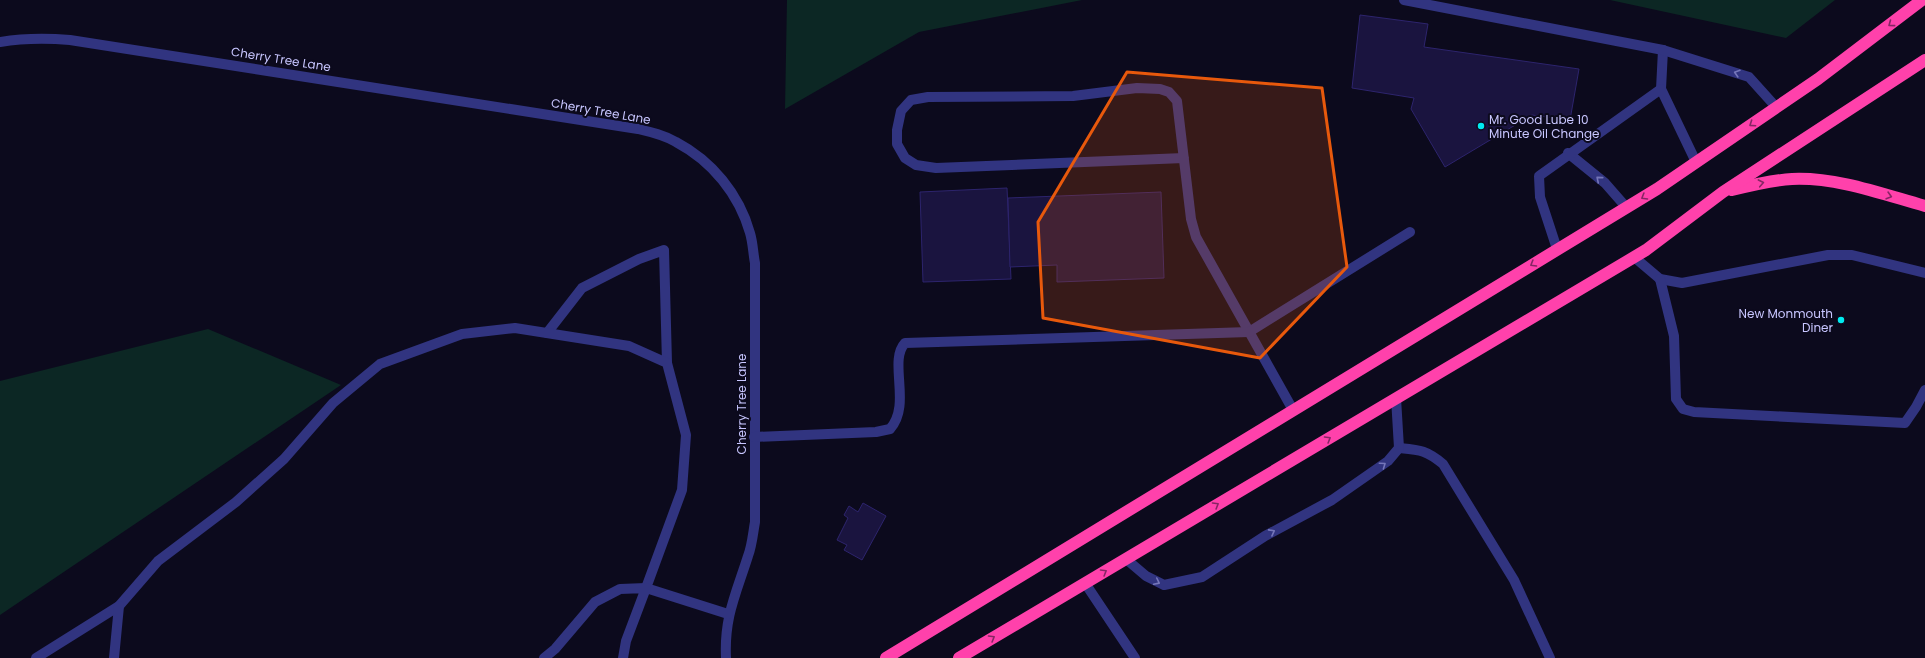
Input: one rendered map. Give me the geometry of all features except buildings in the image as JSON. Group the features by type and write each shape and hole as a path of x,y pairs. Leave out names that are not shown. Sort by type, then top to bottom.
{"highway":[{"path":"886,658 1626,208 1818,79 1922,0"},
{"path":"958,658 1646,250 1723,192 1925,60"},
{"path":"1723,192 1762,183 1793,179 1826,181 1857,187 1925,206"}],"street":[{"path":"1404,0 1663,50 1749,77 1776,108"},
{"name":"Cherry Tree Lane","path":"0,42 18,39 46,38 70,40 638,129 676,142 706,162 716,172 734,196 750,234 755,263 755,522 749,555 728,614 725,638 726,658"},
{"path":"1663,50 1661,89 1696,162"},
{"path":"1184,158 936,168 916,166 905,158 897,144 897,130 900,111 911,100 928,97 1073,96 1137,88 1160,89 1170,92 1177,101 1184,158 1191,219 1196,237 1293,410"},
{"path":"1557,249 1540,197 1539,176 1568,153 1661,89"},
{"path":"1568,153 1604,183 1626,208"},
{"path":"754,437 876,432 890,430 899,417 900,358 902,346 905,343 1249,332 1410,232"},
{"path":"547,332 582,288 639,259 664,250 667,363 686,435 682,490 626,641 623,658"},
{"path":"1634,257 1660,278 1682,283 1840,254 1852,255 1925,273"},
{"path":"1660,278 1674,336 1676,399 1683,409 1694,412 1905,423 1925,390"},
{"path":"36,658 119,606 158,561 236,502 268,474 284,459 333,404 380,364 462,334 515,328 629,346 667,363"},
{"path":"1126,559 1146,576 1164,585 1202,578 1265,536 1332,500 1388,461 1399,448 1396,398"},
{"path":"1399,448 1430,453 1443,464 1514,580 1550,658"},
{"path":"1085,583 1135,658"},
{"path":"544,658 555,649 595,602 620,589 646,588 728,614"},
{"path":"114,658 119,606"}],"highlighted area":[{"path":"1127,72 1322,88 1347,267 1260,358 1043,318 1038,222"}],"green space":[{"path":"787,0 1082,0 919,32 785,109"},
{"path":"1610,0 1835,0 1786,38"},
{"path":"208,329 341,385 0,615 0,381"}],"place":[{"name":"Mr. Good Lube 10 Minute Oil Change","path":"1481,126"},
{"name":"New Monmouth Diner","path":"1841,320"}]}
